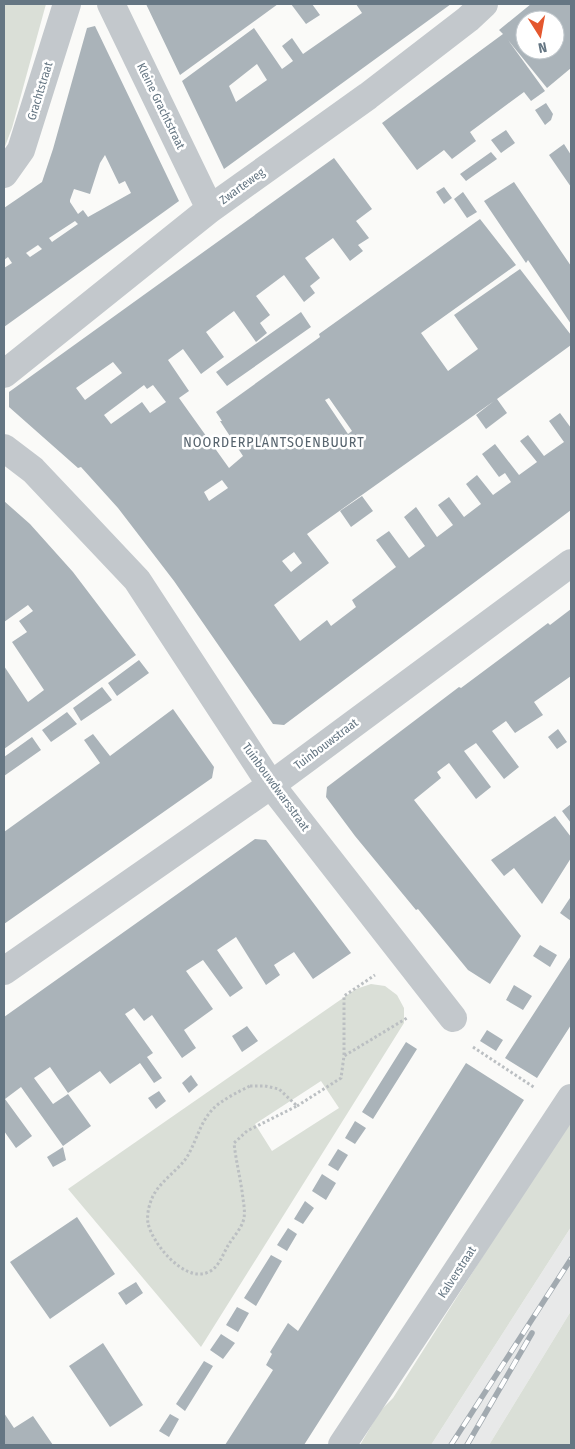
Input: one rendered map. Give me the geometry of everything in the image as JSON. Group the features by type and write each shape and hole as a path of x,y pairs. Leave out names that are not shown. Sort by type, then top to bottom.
{"street":[{"name":"Grachtstraat","path":"4,174 21,150 67,4"},
{"name":"Kleine Grachtstraat","path":"111,4 210,209"},
{"name":"Zwarteweg","path":"4,374 210,209 368,96 468,19 484,4"},
{"name":"Tuinbouwdwarsstraat","path":"4,448 33,470 137,580 271,785 446,1009"},
{"name":"Tuinbouwstraat","path":"4,972 271,785 571,563"},
{"name":"Kalverstraat","path":"342,1445 568,1103"}],"path":[{"path":"297,1106 279,1089 250,1086 232,1095 212,1110 181,1166 160,1185 150,1202 147,1221 152,1236 164,1253 179,1267 195,1274 206,1274 217,1266 244,1218 242,1187 234,1143 247,1131 297,1106 341,1078 344,1056 344,996 404,956"},
{"path":"344,1056 446,1009 470,1045 568,1103"}],"shaded area":[{"path":"4,4 46,4 12,128 4,149"},
{"path":"371,984 385,986 397,995 404,1008 404,1023 201,1347 68,1189 356,989","holes":["321,1081 339,1108 272,1151 255,1124"]},
{"path":"571,1117 571,1227 431,1445 360,1445 380,1411 393,1398"},
{"path":"571,1227 571,1311 489,1445 431,1445"},
{"path":"571,1311 571,1445 489,1445"}],"building":[{"path":"146,4 278,4 180,75"},
{"path":"291,4 312,4 320,15 306,24"},
{"path":"356,4 451,4 224,169 182,81 254,28 282,69 293,61 282,46 292,38 303,54 362,13","holes":["257,64 267,80 236,102 229,86"]},
{"path":"531,4 571,4 571,68 547,88 524,60 565,60 565,10 524,10"},
{"path":"515,17 515,49 508,40 515,50 515,60 523,60 545,91 531,101 524,92 470,132 476,141 452,159 444,150 417,170 382,123 503,34 499,30"},
{"path":"95,26 179,201 4,327 4,268 12,263 8,257 4,260 4,208 42,182 87,28","holes":["105,155 119,184 125,181 131,193 88,217 83,210 78,214 70,202 74,189 90,194 100,163","75,221 78,224 52,242 49,238","38,245 42,249 30,257 26,253"]},
{"path":"546,103 553,114 551,120 545,125 535,110"},
{"path":"506,130 515,143 501,153 491,140"},
{"path":"564,144 571,155 571,187 549,155"},
{"path":"491,152 497,159 466,181 460,174"},
{"path":"334,158 372,209 356,221 369,238 358,245 363,251 350,261 333,238 305,258 320,278 310,286 315,293 304,302 284,275 256,296 270,315 260,323 267,333 256,342 234,311 206,332 224,357 201,374 183,349 168,360 189,391 179,398 229,468 243,456 216,412 320,337 319,334 480,219 516,265 421,333 448,371 478,349 454,315 520,269 571,335 571,345 497,399 507,413 486,429 476,415 494,401 307,534 329,563 274,605 300,641 327,620 331,626 356,607 352,600 396,567 376,540 389,531 409,558 425,546 404,517 416,507 437,537 453,525 438,505 449,497 464,517 481,504 466,484 477,475 493,495 511,482 505,473 499,477 482,454 495,444 519,475 537,462 520,441 528,435 544,456 564,442 549,421 560,413 571,428 571,510 284,725 273,724 174,581 118,508 81,467 78,468 9,407 9,392","holes":["113,362 122,373 85,400 76,388","144,385 147,389 153,385 166,402 150,413 142,402 111,424 104,415","329,398 352,431 348,434 325,400","222,480 228,488 209,501 204,492","294,552 302,563 291,572 282,561"]},
{"path":"514,182 571,266 571,324 528,260 526,263 484,201"},
{"path":"444,187 452,198 444,204 436,192"},
{"path":"463,192 477,212 467,218 454,199"},
{"path":"301,312 311,327 227,386 216,372"},
{"path":"362,496 373,511 351,527 340,511"},
{"path":"4,501 30,524 73,572 136,655 4,749 4,666 28,702 44,690 12,642 27,632 19,621 33,611 28,605 4,622"},
{"path":"571,609 571,676 534,702 543,715 515,733 506,721 492,731 519,767 504,779 476,743 464,751 491,787 476,799 449,763 437,772 441,778 414,800 521,936 490,984 468,970 418,909 416,910 355,836 326,797 327,787 459,687 461,688 548,623 550,625"},
{"path":"139,660 149,673 117,696 108,683"},
{"path":"102,687 112,700 81,721 73,708"},
{"path":"173,709 214,767 212,778 4,924 4,832 100,763 84,740 93,734 110,756"},
{"path":"67,712 77,724 51,742 42,730"},
{"path":"558,729 567,742 557,749 548,737"},
{"path":"32,737 41,750 4,776 4,757"},
{"path":"571,804 571,823 562,811"},
{"path":"555,816 571,837 571,858 542,904 514,868 504,876 491,860"},
{"path":"255,839 266,840 351,953 313,979 294,952 274,965 280,975 266,985 236,937 217,950 243,988 230,997 203,960 186,971 213,1009 184,1030 196,1048 182,1058 152,1015 144,1021 134,1008 125,1014 153,1053 147,1057 162,1078 154,1083 140,1063 110,1084 100,1071 68,1093 50,1067 34,1078 53,1104 68,1094 91,1126 63,1146 21,1087 5,1099 32,1136 16,1148 4,1131 4,1017"},
{"path":"571,899 571,921 560,913"},
{"path":"540,945 557,955 550,967 533,956"},
{"path":"571,956 571,1025 537,1078 505,1058"},
{"path":"514,985 532,996 523,1010 506,1000"},
{"path":"247,1026 258,1041 242,1052 232,1036"},
{"path":"487,1030 503,1040 496,1051 480,1041"},
{"path":"406,1042 417,1049 373,1119 362,1112"},
{"path":"466,1063 524,1100 304,1445 225,1445 273,1370 266,1365 272,1354 270,1352 288,1323 298,1331"},
{"path":"191,1075 198,1085 189,1093 182,1083"},
{"path":"159,1091 166,1101 156,1109 148,1098"},
{"path":"355,1121 366,1128 355,1144 345,1138"},
{"path":"63,1147 66,1160 53,1167 47,1157"},
{"path":"338,1149 348,1155 338,1171 328,1165"},
{"path":"322,1174 336,1183 326,1200 312,1191"},
{"path":"305,1201 314,1208 303,1224 294,1219"},
{"path":"77,1217 115,1274 50,1319 10,1262"},
{"path":"288,1228 297,1234 287,1251 277,1245"},
{"path":"271,1255 282,1261 256,1306 244,1298"},
{"path":"136,1282 143,1293 126,1305 118,1293"},
{"path":"237,1307 249,1313 238,1332 226,1325"},
{"path":"221,1334 235,1343 223,1359 210,1350"},
{"path":"103,1343 143,1405 110,1427 69,1366"},
{"path":"204,1361 213,1366 185,1411 176,1404"},
{"path":"4,1413 14,1428 33,1416 53,1445 4,1445"},
{"path":"170,1414 179,1419 169,1437 159,1431"}],"railway":[{"path":"451,1445 571,1259"},
{"path":"467,1445 532,1333"}],"district":[{"name":"NOORDERPLANTSOENBUURT","path":"274,442"}]}
